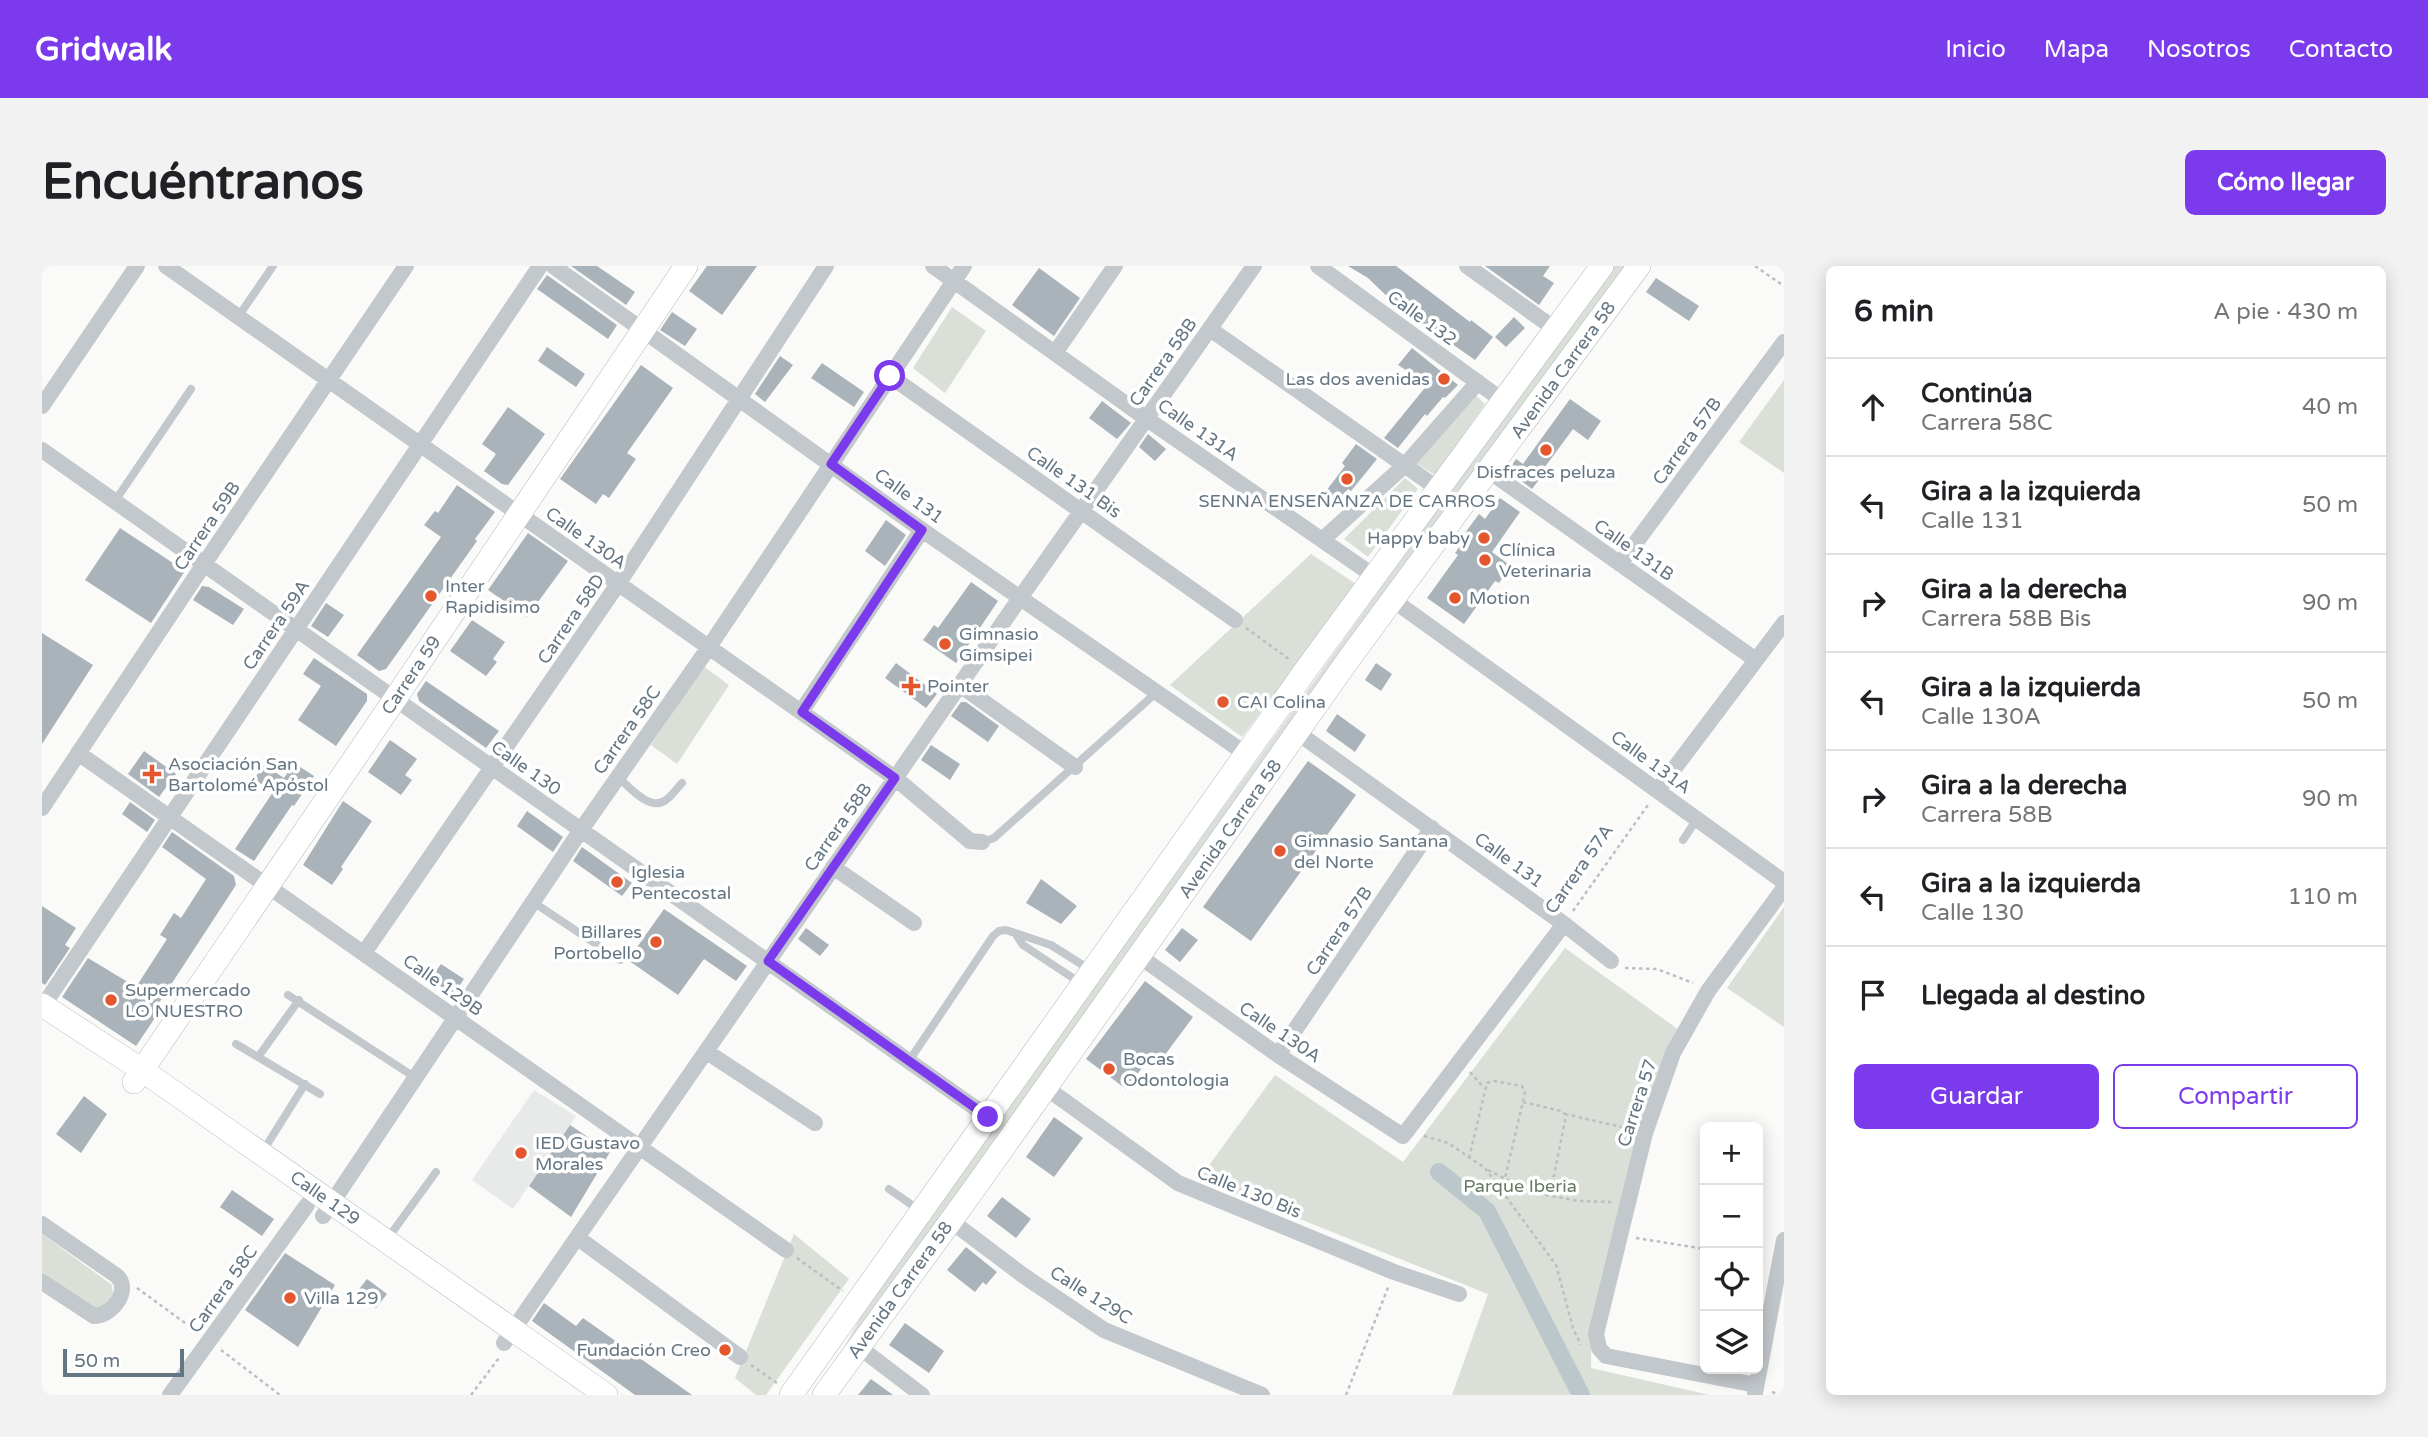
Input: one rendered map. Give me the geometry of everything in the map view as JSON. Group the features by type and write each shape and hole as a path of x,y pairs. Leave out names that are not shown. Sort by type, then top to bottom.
{"main road":[{"name":"Carrera 59","path":"138,1076 686,266"},
{"name":"Avenida Carrera 58","path":"785,1390 922,1211 1305,671 1601,266"},
{"name":"Avenida Carrera 58","path":"824,1395 1393,600 1640,266"},
{"name":"Calle 129","path":"42,1006 508,1340 606,1395"},
{"name":"Calle 129","path":"42,1024 138,1076 261,1154 321,1208 386,1241 578,1395"}],"street":[{"path":"42,406 137,266"},
{"name":"Calle 130A","path":"166,266 895,778 970,841 982,842"},
{"name":"Carrera 59B","path":"42,808 406,266"},
{"name":"Carrera 59A","path":"42,1006 540,266"},
{"name":"Calle 131","path":"552,266 922,530 1246,754"},
{"name":"Carrera 58D","path":"364,953 618,584 825,266"},
{"name":"Calle 131A","path":"933,266 1147,419 1374,576"},
{"name":"Carrera 58C","path":"170,1395 321,1208 416,1078 964,266"},
{"path":"1055,353 1115,266"},
{"name":"Carrera 58B","path":"508,1340 833,867 1254,266"},
{"name":"Calle 132","path":"1318,266 1502,400"},
{"path":"1466,266 1555,329"},
{"path":"1210,329 1437,488"},
{"name":"Carrera 57B","path":"1620,564 1784,342"},
{"name":"Calle 131 Bis","path":"890,376 1235,620"},
{"path":"1322,540 1405,465 1478,382"},
{"name":"Calle 130","path":"42,450 988,1117"},
{"name":"Calle 131B","path":"1489,471 1756,660"},
{"path":"802,712 922,530"},
{"name":"Calle 131A","path":"1393,600 1784,882"},
{"path":"1658,790 1784,623"},
{"path":"960,685 1075,767"},
{"name":"Calle 131","path":"1298,733 1564,924 1611,961"},
{"name":"Calle 129B","path":"78,753 786,1250"},
{"name":"Carrera 57B","path":"1278,1055 1432,828"},
{"path":"833,867 914,923"},
{"name":"Carrera 57","path":"1606,1356 1600,1348 1596,1334 1603,1296 1621,1236 1645,1133 1673,1053 1708,991 1784,888"},
{"name":"Carrera 57A","path":"1404,1136 1564,924"},
{"name":"Calle 130A","path":"1139,956 1278,1055 1404,1136"},
{"path":"707,1052 815,1124"},
{"name":"Calle 130 Bis","path":"1045,1087 1178,1183 1394,1272 1459,1294"},
{"name":"Calle 129C","path":"951,1221 1024,1276 1104,1330 1262,1395"},
{"path":"42,1224 117,1276 123,1286 122,1295 106,1314 94,1316 43,1285"},
{"path":"578,1238 740,1357"},
{"path":"1606,1356 1755,1390 1784,1240"},
{"path":"859,1347 922,1395"}],"lane":[{"path":"238,317 273,266"},
{"path":"115,502 191,389"},
{"path":"982,842 994,838 1157,692"},
{"path":"618,777 641,797 654,803 666,800 681,783"},
{"path":"1682,840 1697,819"},
{"path":"533,902 620,960"},
{"path":"909,1061 999,931 1006,930 1051,945 1087,978"},
{"path":"1015,933 1032,952 1087,978"},
{"path":"288,995 416,1078"},
{"path":"258,1057 299,1000"},
{"path":"236,1044 320,1094"},
{"path":"261,1154 305,1084"},
{"path":"386,1241 436,1172"},
{"path":"889,1189 922,1211"}],"path":[{"path":"1755,266 1784,286"},
{"path":"1235,620 1305,671"},
{"name":"Carrera 57A","path":"1564,924 1658,790"},
{"path":"1611,961 1624,968 1645,967 1668,972 1708,991"},
{"path":"1460,1061 1484,1088"},
{"path":"1469,1158 1487,1083 1494,1081 1522,1086 1525,1089 1523,1102 1505,1178"},
{"path":"1523,1102 1645,1133"},
{"path":"1550,1195 1566,1121 1565,1114"},
{"path":"1404,1136 1426,1136 1448,1143 1485,1168 1532,1192 1578,1201 1629,1203"},
{"path":"1485,1168 1556,1265 1579,1342 1588,1354 1606,1356"},
{"path":"1621,1236 1700,1248"},
{"path":"786,1250 853,1298"},
{"path":"1346,1395 1394,1272"},
{"path":"471,1395 508,1340"},
{"path":"740,1357 785,1390"}],"shaded area":[{"name":"IED Gustavo Morales","path":"534,1090 576,1116 513,1209 472,1180"}],"green space":[{"path":"1612,266 1630,266 826,1381 871,1298"},
{"path":"952,307 986,331 945,393 913,368"},
{"path":"1784,380 1784,473 1739,442"},
{"path":"1473,393 1485,404 1435,475 1414,462"},
{"path":"1405,478 1418,489 1368,557 1344,539"},
{"path":"1311,554 1356,584 1242,737 1170,685"},
{"path":"703,666 729,685 677,764 651,745"},
{"path":"1784,907 1784,1027 1727,988"},
{"name":"Parque Iberia","path":"1565,948 1679,1030 1591,1324 1591,1368 1710,1395 1452,1395 1488,1294 1199,1179 1275,1075 1403,1162"},
{"path":"42,1234 112,1285 113,1295 99,1310 42,1275"},
{"path":"794,1234 849,1279 766,1395 756,1395 735,1378"}],"building":[{"path":"571,266 597,266 635,292 626,305"},
{"path":"707,266 757,266 722,315 689,291"},
{"path":"1348,266 1396,266 1493,337 1475,360 1395,304 1368,278"},
{"path":"1485,266 1550,266 1543,276 1554,283 1539,305"},
{"path":"1039,268 1080,298 1054,336 1012,305"},
{"path":"547,275 617,325 608,339 537,289"},
{"path":"1656,278 1699,306 1689,321 1646,292"},
{"path":"672,312 697,329 685,346 660,330"},
{"path":"1514,317 1525,328 1506,347 1495,337"},
{"path":"547,347 585,374 576,387 538,361"},
{"path":"1412,348 1458,385 1443,397 1427,416 1425,414 1398,448 1384,438 1428,384 1398,365"},
{"path":"780,356 793,365 765,402 755,394"},
{"path":"822,363 864,392 854,407 811,378"},
{"path":"641,365 673,388 627,453 636,459 609,498 603,494 596,504 560,479"},
{"path":"1570,399 1601,421 1588,440 1573,429 1539,475 1541,477 1532,489 1508,471 1516,459 1523,464"},
{"path":"1102,401 1131,423 1117,439 1089,418"},
{"path":"508,407 545,434 508,485 502,484 484,471 496,454 482,444"},
{"path":"1148,434 1166,449 1155,461 1139,447"},
{"path":"1356,444 1377,459 1337,504 1323,495 1345,466 1342,463"},
{"path":"457,485 495,512 386,669 379,671 357,655 441,537 424,525 435,511 438,513"},
{"path":"1500,498 1520,512 1492,552 1511,566 1499,583 1495,581 1464,624 1427,598 1458,555 1455,553 1468,535 1465,533 1479,514 1485,519"},
{"path":"886,520 906,535 885,566 865,551"},
{"path":"120,528 185,571 151,623 85,580"},
{"path":"528,533 568,561 527,617 488,590"},
{"path":"971,582 998,601 956,663 923,640 934,625 938,628"},
{"path":"202,586 209,587 244,609 233,625 193,600"},
{"path":"326,603 344,615 328,637 311,626"},
{"path":"472,620 505,642 493,659 497,662 486,676 450,651"},
{"path":"42,633 93,665 42,744"},
{"path":"314,658 367,694 367,701 336,746 298,720 321,686 303,674"},
{"name":"Pointer","path":"896,663 937,694 926,708 885,678"},
{"path":"1376,663 1392,674 1381,691 1365,680"},
{"path":"426,681 499,731 486,748 419,701 417,694"},
{"path":"961,702 966,702 999,726 988,742 951,716"},
{"path":"1337,714 1366,735 1355,752 1326,731"},
{"path":"390,740 417,759 405,775 412,780 401,795 368,772"},
{"path":"931,745 960,764 950,780 921,760"},
{"name":"Asociación San Bartolomé Apóstol","path":"144,751 176,774 159,797 128,774"},
{"name":"Gimnasio Santana del Norte","path":"1308,761 1356,795 1251,941 1203,907"},
{"path":"294,763 314,776 254,861 235,849 273,792 254,779 264,765 284,778"},
{"path":"343,801 372,821 332,885 303,865"},
{"path":"130,802 155,820 147,832 122,814"},
{"path":"527,811 563,837 553,852 517,826"},
{"path":"172,832 234,876 236,885 159,1003 163,1006 136,1046 62,997 88,958 136,987 167,939 160,935 174,913 181,918 206,879 162,847"},
{"path":"582,847 632,883 622,896 573,861"},
{"path":"1041,879 1077,906 1061,924 1026,903"},
{"path":"42,906 76,928 65,945 70,948 45,985 42,983"},
{"path":"664,909 747,966 736,981 704,959 678,995 628,960"},
{"path":"806,928 829,945 820,956 798,939"},
{"path":"1182,928 1198,940 1180,962 1165,950"},
{"path":"441,964 464,979 453,995 430,979"},
{"path":"1145,981 1193,1017 1156,1067 1148,1060 1126,1089 1086,1059"},
{"path":"84,1096 107,1114 81,1153 56,1134"},
{"path":"1054,1117 1083,1138 1054,1177 1026,1157"},
{"path":"570,1125 610,1152 571,1217 529,1186"},
{"path":"232,1190 274,1219 262,1236 220,1207"},
{"path":"1002,1197 1031,1219 1016,1238 987,1216"},
{"path":"966,1247 997,1272 986,1285 983,1282 975,1292 947,1270"},
{"name":"Villa 129","path":"285,1253 335,1285 298,1347 245,1310"},
{"path":"367,1279 387,1294 376,1308 356,1293"},
{"path":"544,1303 576,1326 583,1318 692,1395 635,1395 532,1321"},
{"path":"905,1323 944,1351 929,1373 889,1345"},
{"path":"871,1379 893,1395 858,1395"}],"waterway":[{"path":"1439,1172 1487,1211 1581,1395"}],"place":[{"name":"Las dos avenidas","path":"1444,379"},
{"name":"Disfraces peluza","path":"1546,450"},
{"name":"SENNA ENSEÑANZA DE CARROS","path":"1347,479"},
{"name":"Happy baby","path":"1484,538"},
{"name":"Clínica Veterinaria","path":"1485,560"},
{"name":"Inter Rapidisimo","path":"431,596"},
{"name":"Motion","path":"1455,598"},
{"name":"Gimnasio Gimsipei","path":"945,644"},
{"name":"Pointer","path":"911,686"},
{"name":"CAI Colina","path":"1223,702"},
{"name":"Asociación San Bartolomé Apóstol","path":"152,774"},
{"name":"Gimnasio Santana del Norte","path":"1280,851"},
{"name":"Iglesia Pentecostal","path":"617,882"},
{"name":"Billares Portobello","path":"656,942"},
{"name":"Supermercado LO NUESTRO","path":"111,1000"},
{"name":"Bocas Odontologia","path":"1109,1069"},
{"name":"IED Gustavo Morales","path":"521,1153"},
{"name":"Villa 129","path":"290,1298"},
{"name":"Fundación Creo","path":"725,1350"}],"route":[{"path":"890,376 831,464 922,530 802,712 895,778 768,961 988,1117"}]}
